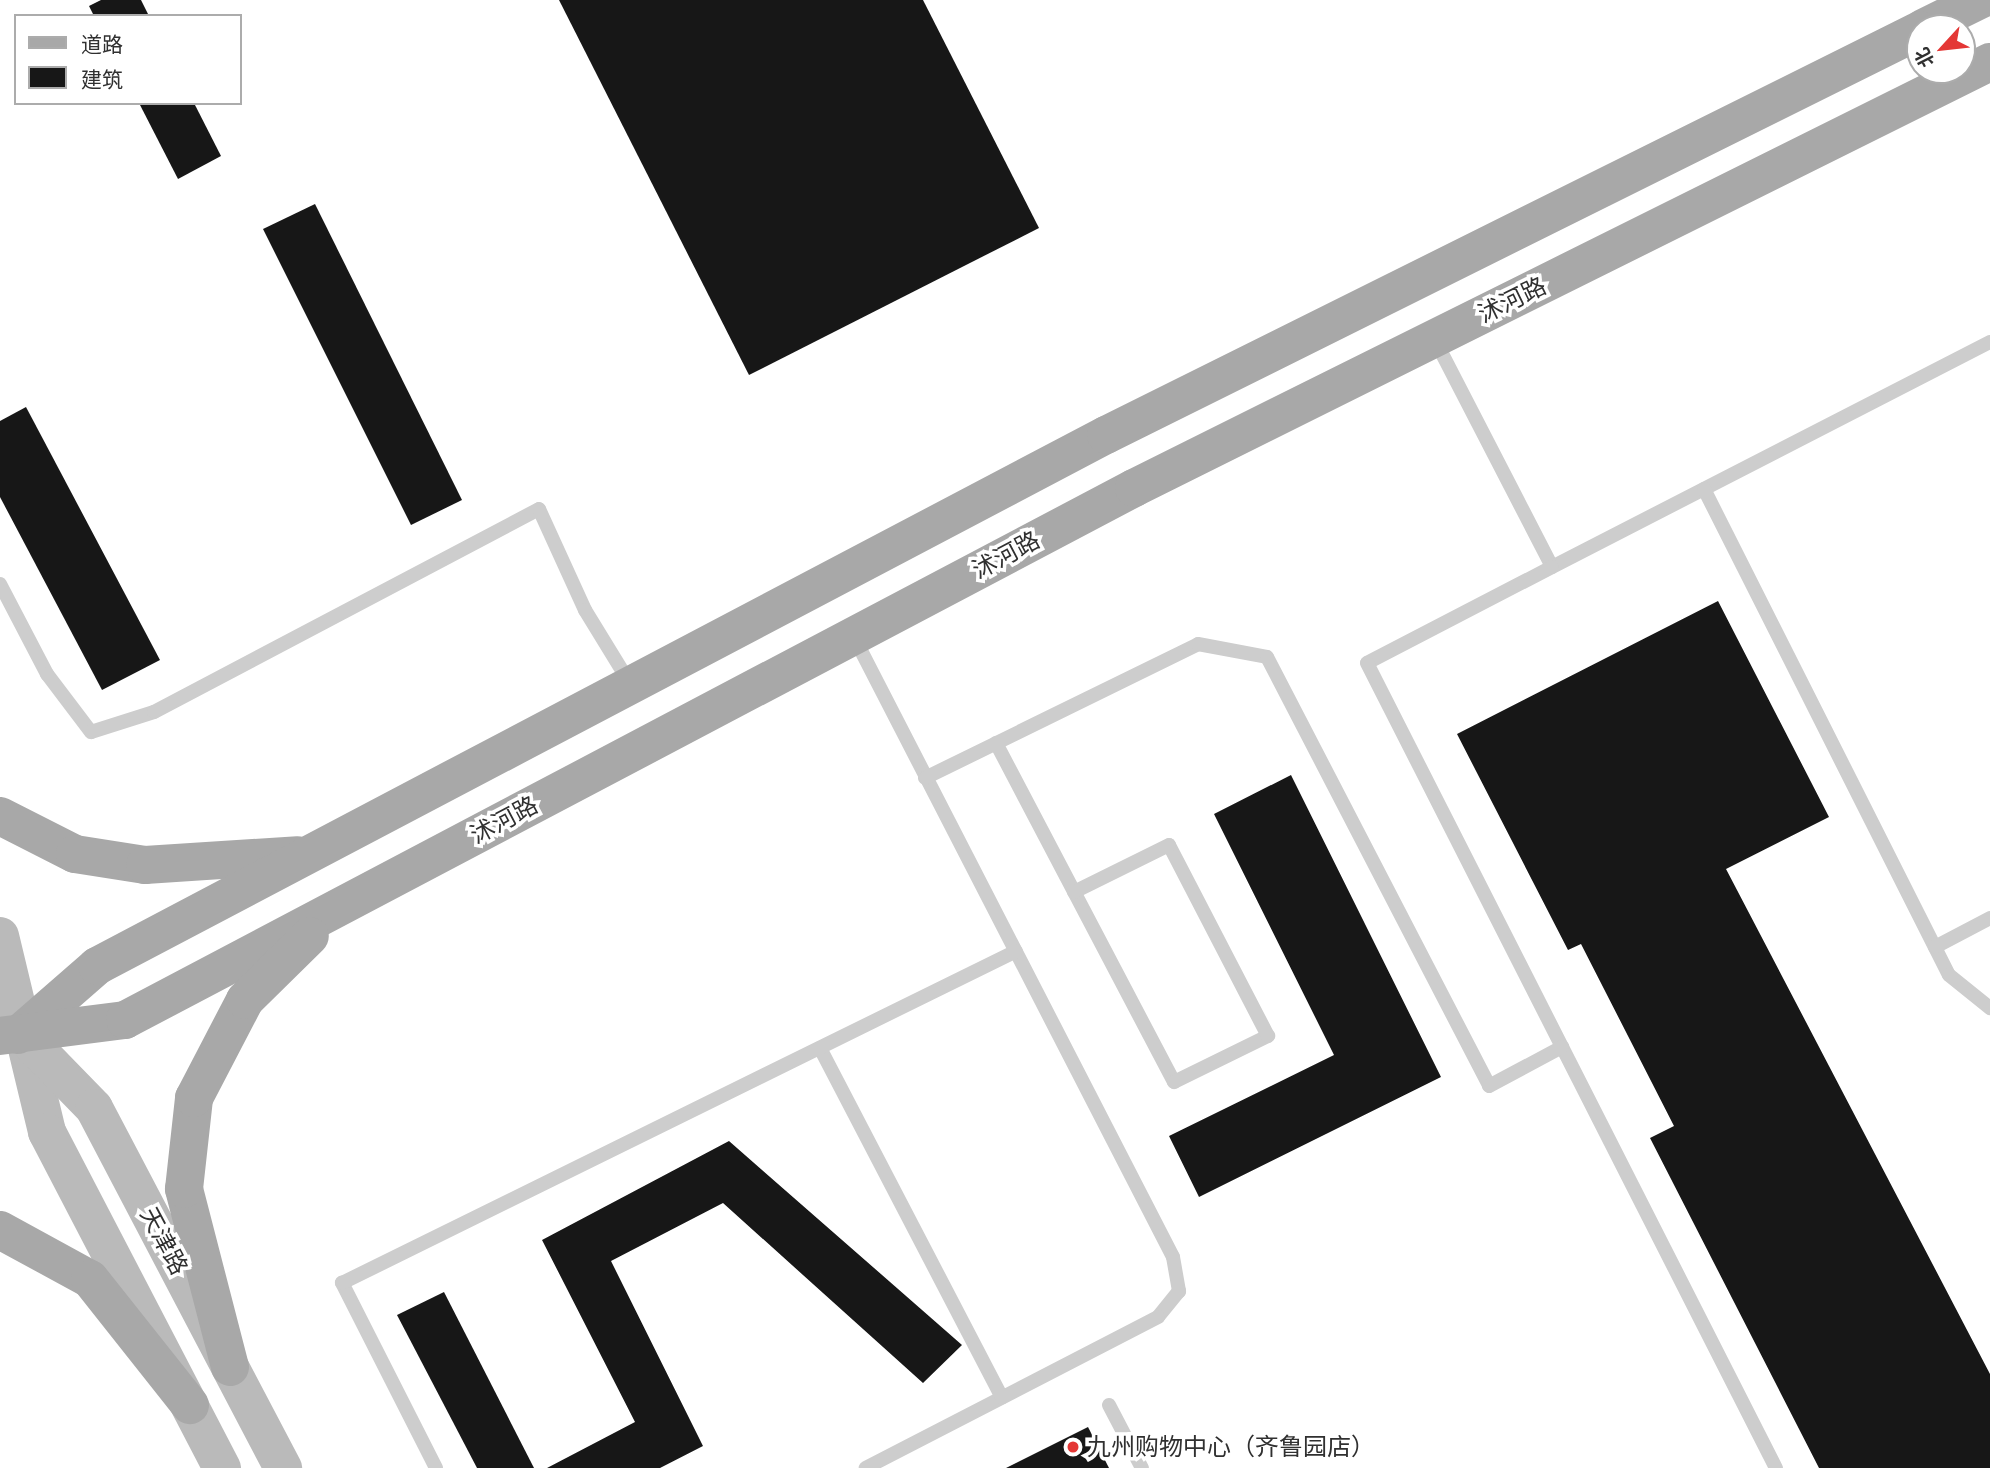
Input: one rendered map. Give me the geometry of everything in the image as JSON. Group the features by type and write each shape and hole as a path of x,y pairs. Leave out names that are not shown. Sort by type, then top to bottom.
{"main road":[{"path":"1952,14 1980,0"},
{"path":"7,1042 97,966 1106,435 1906,37"},
{"name":"沭河路","path":"7,1042 125,1020 1134,488 1990,62"},
{"path":"0,816 75,854 145,864 311,854"},
{"path":"230,1367 184,1189 194,1098 245,1000 342,906"},
{"name":"天津路","path":"0,936 7,1042 94,1108 283,1468"},
{"name":"天津路","path":"0,1000 7,1042 47,1132 222,1468"},
{"path":"0,1230 90,1279 190,1405"}],"lane":[{"path":"1434,339 1552,567"},
{"path":"1776,1468 1367,663 1990,342"},
{"path":"1704,489 1949,975 1990,1009"},
{"path":"0,584 47,674 91,732 154,712 539,509 585,610 631,685"},
{"path":"853,636 1173,1257 1179,1290 1158,1317 866,1468"},
{"path":"925,778 1198,644 1267,657 1489,1086 1562,1047"},
{"path":"996,743 1074,892 1174,1082 1268,1036 1169,845 1074,892"},
{"path":"1935,947 1990,918"},
{"path":"436,1468 342,1283 1016,951"},
{"path":"820,1048 1002,1398"},
{"path":"1109,1405 1142,1468"}],"building":[{"path":"101,0 141,0 148,14 93,14 89,6"},
{"path":"559,0 923,0 1039,228 749,375"},
{"path":"140,105 195,105 221,156 178,179"},
{"path":"315,204 462,500 411,525 263,229"},
{"path":"26,407 160,660 102,690 0,497 0,421"},
{"path":"1718,601 1829,817 1726,869 1990,1374 1990,1468 1819,1468 1650,1138 1674,1126 1581,944 1568,950 1457,734"},
{"path":"1291,775 1441,1077 1199,1197 1169,1136 1334,1055 1214,814"},
{"path":"729,1141 962,1345 923,1383 723,1203 611,1261 703,1446 660,1468 547,1468 635,1422 542,1240"},
{"path":"444,1292 534,1468 477,1468 397,1315"},
{"name":"九州购物中心（齐鲁园店）","path":"1088,1427 1109,1468 1006,1468"}],"place":[{"name":"九州购物中心（齐鲁园店）","path":"1073,1447"}]}
